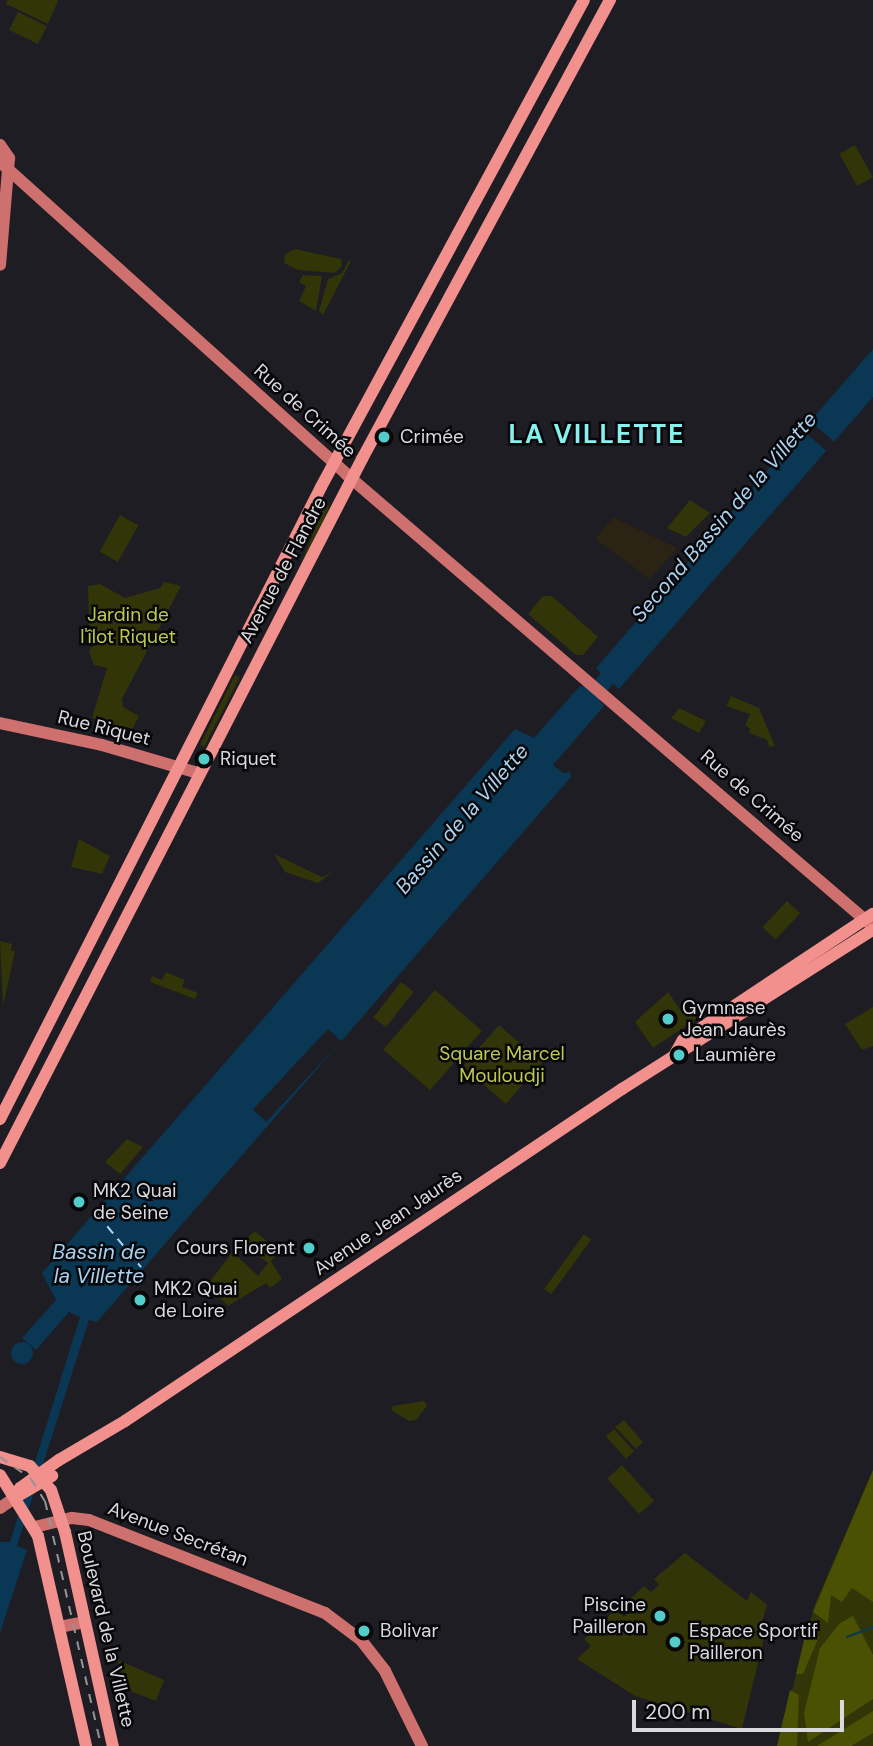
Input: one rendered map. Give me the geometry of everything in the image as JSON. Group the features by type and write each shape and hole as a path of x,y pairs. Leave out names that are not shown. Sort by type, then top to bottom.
{"main road":[{"name":"Avenue de Flandre","path":"0,1119 177,766 334,463 584,0"},
{"name":"Avenue de Flandre","path":"0,1163 198,773 352,479 610,0"},
{"name":"Avenue Jean Jaurès","path":"16,1497 20,1488 43,1477 871,922"},
{"path":"0,1457 26,1464 43,1477"},
{"path":"0,1475 35,1527 86,1746"},
{"name":"Boulevard de la Villette","path":"43,1477 61,1520 113,1746"}],"street":[{"name":"Rue de Crimée","path":"0,145 5,163 334,463 871,922"},
{"path":"0,265 5,163"},
{"name":"Rue Riquet","path":"0,723 198,773"},
{"path":"0,1508 16,1497"},
{"name":"Avenue Secrétan","path":"35,1527 61,1520 89,1520 305,1604 343,1625 372,1653 400,1694 422,1746"},
{"path":"59,1627 85,1622"}],"shaded area":[{"path":"613,517 677,548 650,579 595,539"}],"green space":[{"path":"8,0 58,1 48,24 6,4"},
{"path":"18,12 47,26 38,44 9,30"},
{"path":"855,145 873,177 857,186 839,154"},
{"path":"295,249 341,259 342,266 335,273 298,270 284,263 285,254"},
{"path":"349,260 351,261 323,315 319,311 328,279 342,273"},
{"path":"303,275 322,276 316,311 299,301 306,286 299,282"},
{"path":"690,500 710,513 686,537 667,528"},
{"path":"325,504 330,506 287,612 282,610"},
{"path":"120,515 138,525 118,562 100,552"},
{"name":"Jardin de l'îlot Riquet","path":"164,582 181,586 122,699 123,707 139,716 132,730 92,718 107,668 94,665 89,652 100,633 89,625 88,586 100,584 125,598 160,588"},
{"path":"543,596 552,596 598,637 583,655 576,655 528,614"},
{"path":"235,675 240,677 204,747 200,745"},
{"path":"731,696 759,708 775,746 769,747 767,740 749,733 750,728 745,726 750,714 726,706"},
{"path":"679,708 706,721 699,733 671,718"},
{"path":"79,839 110,856 102,874 71,867"},
{"path":"274,854 322,877 333,872 318,883 285,872"},
{"path":"787,901 800,913 776,940 762,927"},
{"path":"0,941 12,944 11,951 15,951 3,1006"},
{"path":"166,972 185,980 182,987 198,993 195,999 150,982 152,976 162,980"},
{"path":"401,982 414,992 386,1027 373,1017"},
{"path":"435,990 482,1031 430,1090 383,1050"},
{"name":"Gymnase Jean Jaurès","path":"668,992 681,1011 697,1001 705,1013 653,1048 635,1022"},
{"path":"873,1007 873,1046 862,1050 845,1024"},
{"name":"Square Marcel Mouloudji","path":"499,1025 542,1062 506,1104 463,1067"},
{"path":"127,1139 143,1147 120,1174 105,1162"},
{"path":"255,1231 278,1251 271,1261 282,1279 270,1288 266,1283 228,1306 207,1285 233,1252 258,1276 268,1263 241,1243"},
{"path":"584,1234 591,1239 551,1294 544,1289"},
{"path":"424,1401 427,1406 416,1420 409,1421 391,1410 393,1406"},
{"path":"624,1420 643,1442 636,1449 615,1427"},
{"path":"614,1429 634,1451 626,1459 606,1436"},
{"path":"622,1465 654,1501 639,1514 607,1478"},
{"path":"873,1470 873,1746 777,1746 815,1604"},
{"path":"873,1470 873,1602 852,1588 842,1602 831,1595 828,1623 813,1612"},
{"name":"Espace Sportif Pailleron","path":"685,1553 747,1601 751,1592 767,1605 760,1628 766,1630 742,1729 635,1696 577,1659 591,1646 584,1639 616,1609 624,1617 634,1608 631,1598 644,1586 651,1592 659,1585 654,1579"},
{"path":"853,1616 873,1655 873,1699 808,1742 804,1713 820,1648 840,1623"},
{"path":"812,1633 819,1637 803,1674 796,1674 805,1636"},
{"path":"118,1660 164,1680 156,1701 123,1688"},
{"path":"790,1690 799,1695 797,1746 777,1746"},
{"path":"873,1711 873,1733 851,1746 817,1746"}],"water":[{"name":"Bassin de la Villette","path":"873,349 873,397 619,689 613,684 599,700 604,706 553,765 563,773 570,772 571,777 97,1322 89,1320 17,1546 27,1550 0,1633 0,1542 10,1542 80,1317 69,1312 36,1350 22,1338 56,1300 42,1273 515,729 534,738 580,686 589,687 601,673 596,668"},
{"path":"22,1342 30,1345 33,1353 30,1361 22,1364 14,1361 11,1353 14,1345"}],"pier":[{"path":"808,419 837,444 829,453 800,428"},
{"path":"328,1029 341,1041 266,1122 253,1109"}],"waterway":[{"path":"847,1637 873,1627"}],"ferry route":[{"path":"97,1214 141,1267"}],"railway":[{"path":"0,1457 31,1479 45,1501 101,1746"}],"place":[{"name":"Crimée","path":"384,437"},
{"name":"Riquet","path":"204,759"},
{"name":"Gymnase Jean Jaurès","path":"668,1019"},
{"name":"Laumière","path":"679,1055"},
{"name":"MK2 Quai de Seine","path":"79,1202"},
{"name":"Cours Florent","path":"309,1248"},
{"name":"MK2 Quai de Loire","path":"140,1300"},
{"name":"Piscine Pailleron","path":"660,1616"},
{"name":"Bolivar","path":"364,1631"},
{"name":"Espace Sportif Pailleron","path":"675,1642"}],"district":[{"name":"LA VILLETTE","path":"597,435"}],"water label":[{"name":"Second Bassin de la Villette","path":"724,517"}]}
